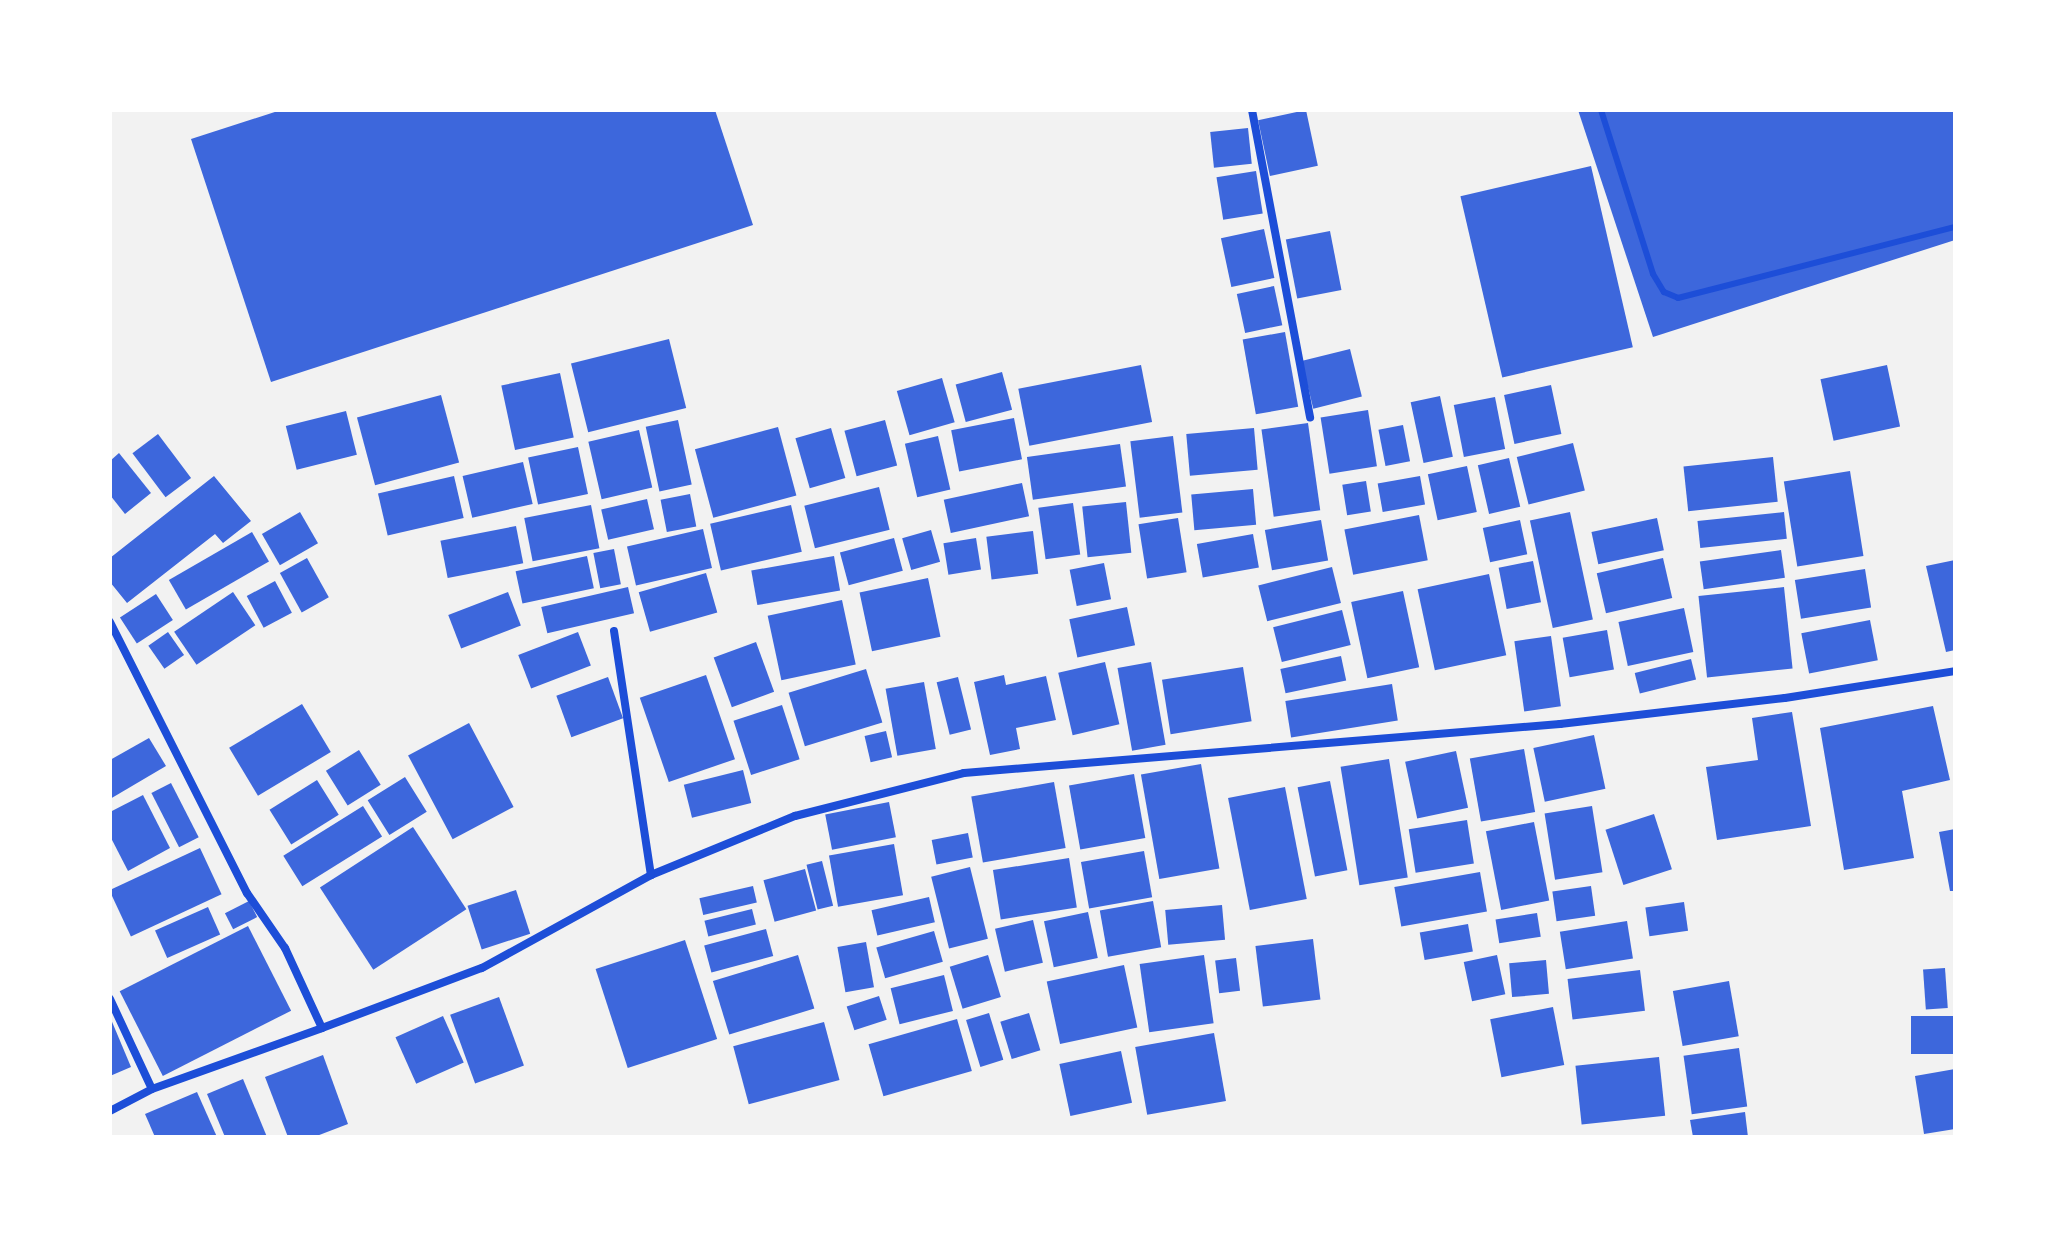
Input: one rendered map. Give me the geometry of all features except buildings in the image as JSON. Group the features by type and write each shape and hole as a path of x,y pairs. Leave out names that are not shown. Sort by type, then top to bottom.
{"street":[{"path":"1252,110 1310,418"},
{"path":"110,622 247,893 285,948 322,1028"},
{"path":"614,631 651,875"},
{"path":"110,1111 152,1089 482,968 651,875 795,816 964,773 1560,724 1785,698 1955,671"},
{"path":"110,999 152,1089"}],"lane":[{"path":"1601,110 1653,274 1664,292 1678,298 1955,227"}]}
